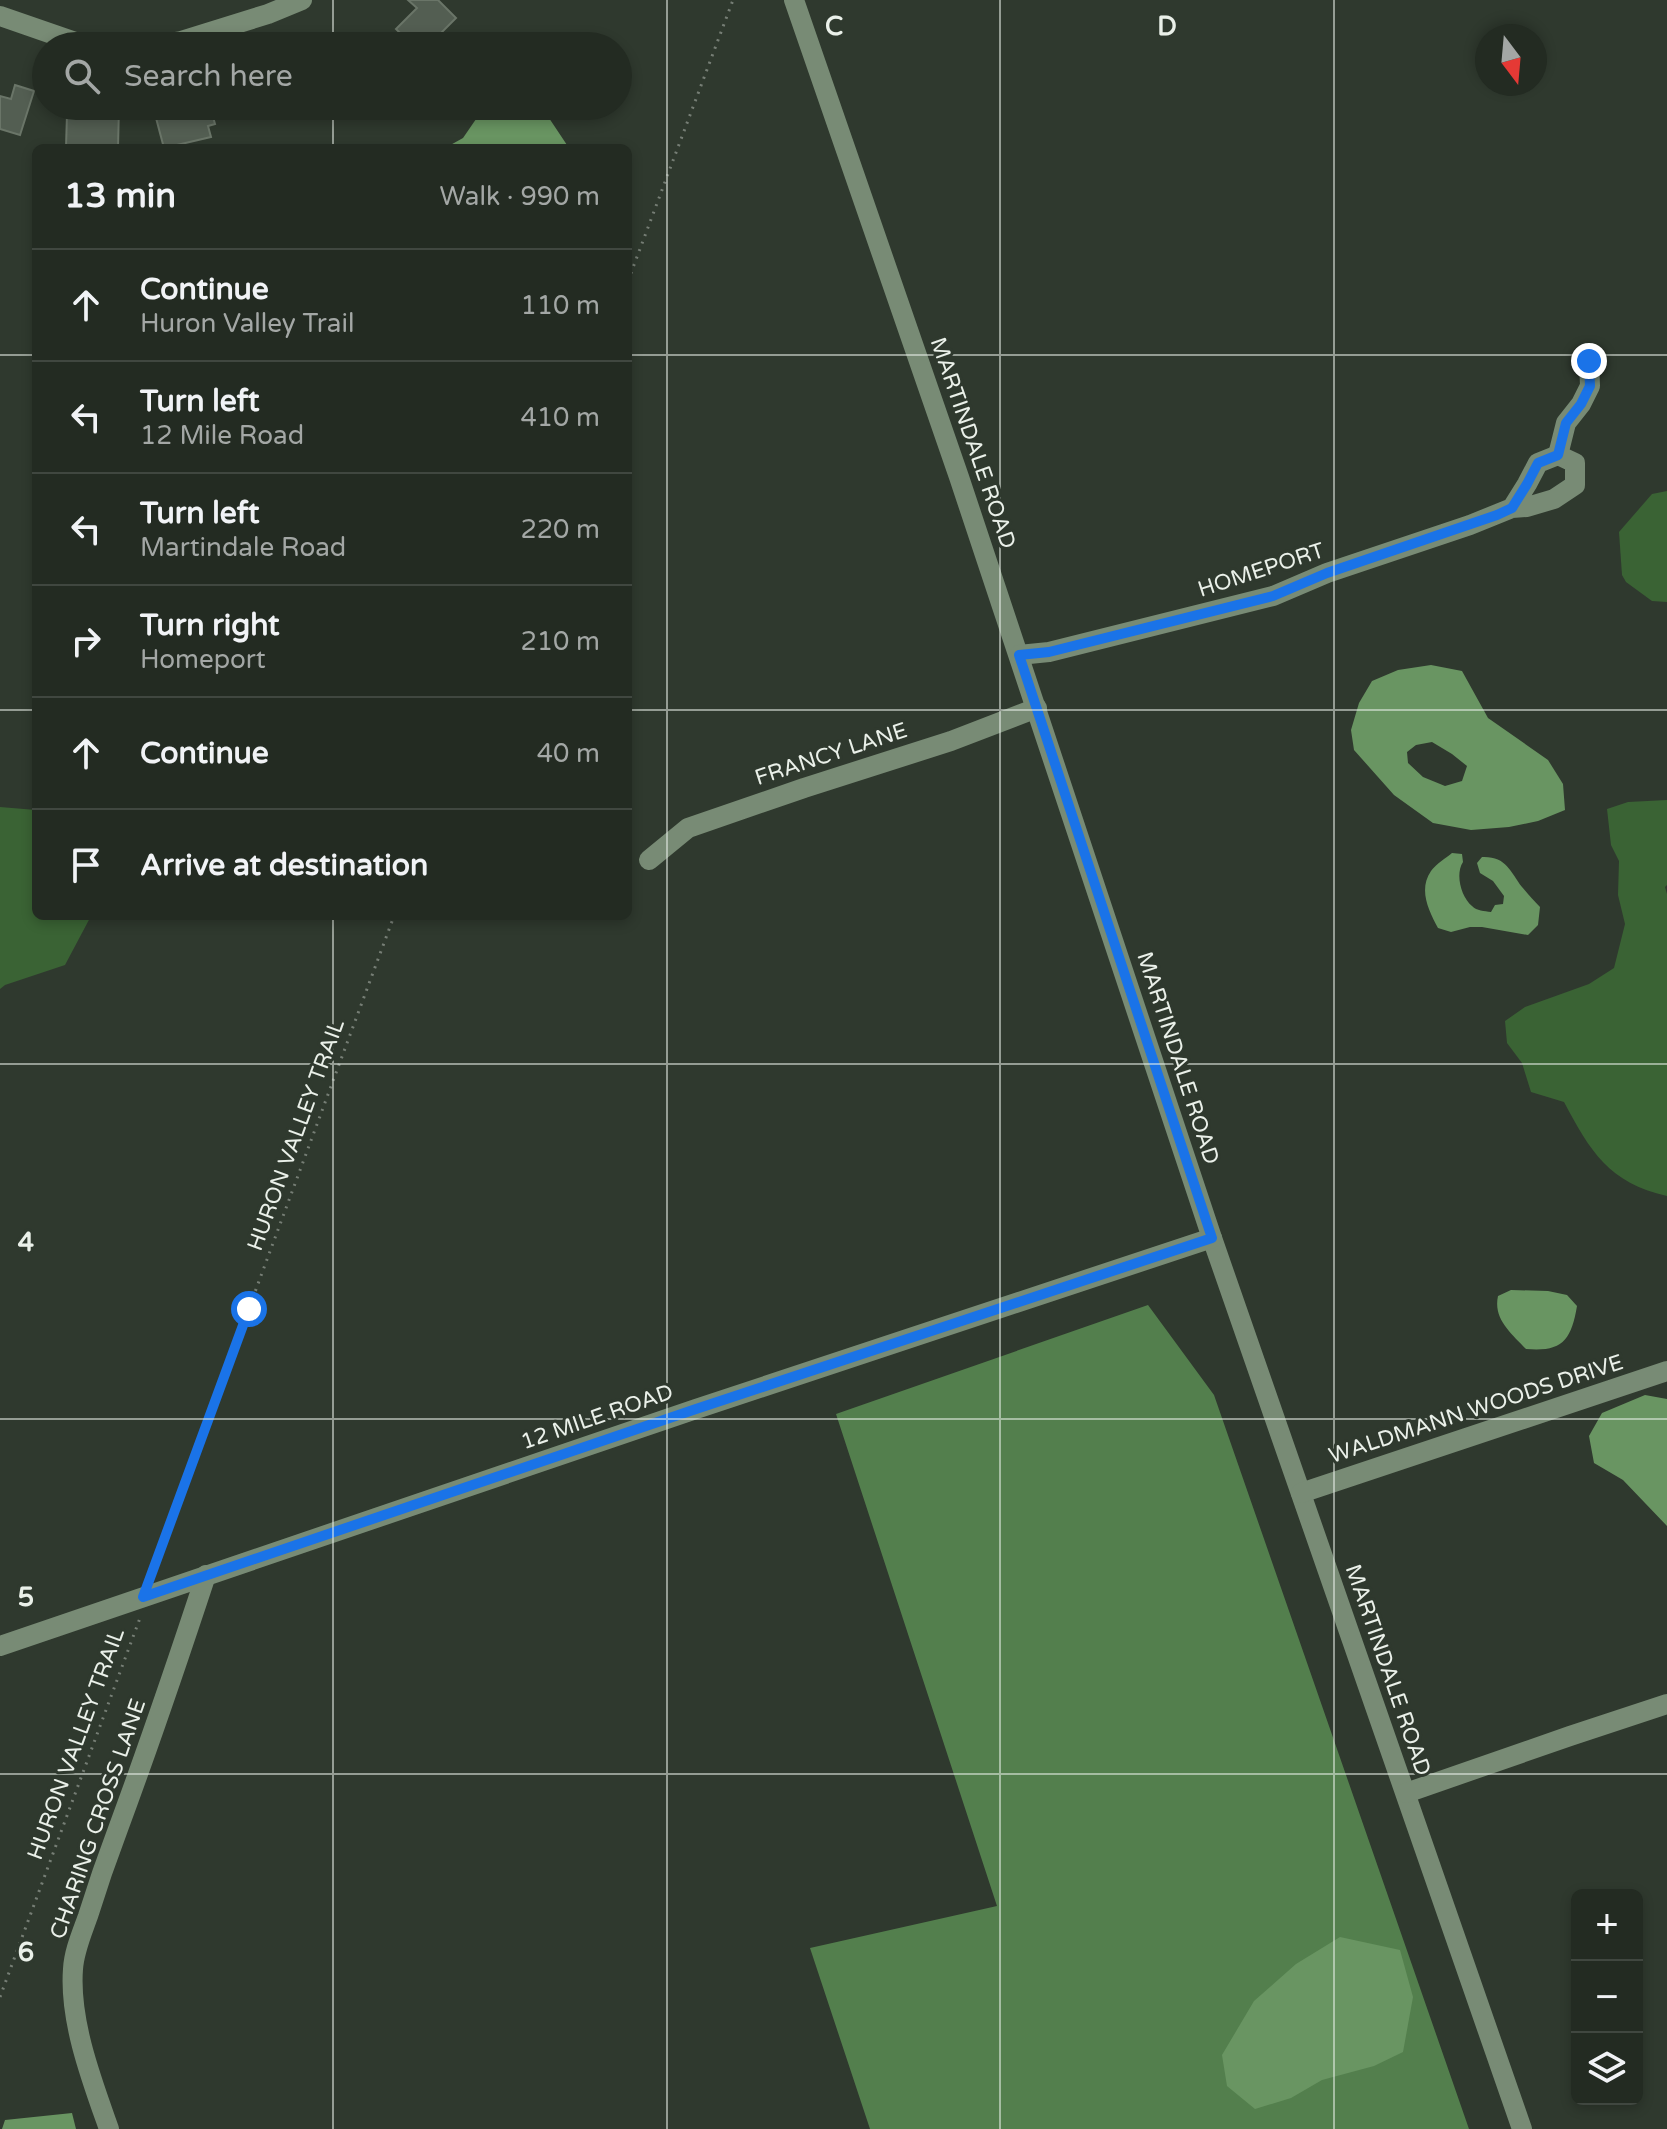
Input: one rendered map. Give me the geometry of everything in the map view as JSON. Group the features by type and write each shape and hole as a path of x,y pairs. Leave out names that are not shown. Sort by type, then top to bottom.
{"street":[{"path":"210,32 302,0"},
{"name":"MARTINDALE ROAD","path":"794,0 915,346 1212,1238 1522,2129"},
{"path":"0,16 46,32"},
{"path":"1512,508 1538,463 1558,455 1566,423 1590,386 1589,361"},
{"name":"HOMEPORT","path":"1019,655 1049,652 1273,596 1327,573 1512,508 1554,499 1575,485 1575,463 1558,455"},
{"name":"FRANCY LANE","path":"649,860 688,828 951,741 1037,708"},
{"name":"12 MILE ROAD","path":"0,1646 696,1409 1212,1238"},
{"name":"WALDMANN WOODS DRIVE","path":"1301,1493 1667,1371"},
{"name":"CHARING CROSS LANE","path":"109,2129 79,2030 73,1989 76,1950 206,1575"},
{"path":"1406,1793 1667,1704"}],"path":[{"path":"632,270 733,0"},
{"name":"HURON VALLEY TRAIL","path":"0,1997 142,1612 143,1597 393,920"}],"shaded area":[{"path":"475,120 550,120 566,144 452,144 463,138"},
{"path":"1667,491 1667,602 1652,601 1626,582 1622,575 1619,532 1652,494"},
{"path":"1431,665 1462,671 1488,718 1548,760 1563,784 1565,810 1538,821 1471,830 1433,823 1394,795 1354,750 1351,730 1359,703 1372,681 1398,670","holes":["1432,742 1467,766 1462,781 1445,786 1423,777 1408,763 1407,752 1416,745"]},
{"path":"1667,800 1667,1196 1630,1183 1616,1173 1593,1150 1564,1102 1531,1092 1522,1063 1507,1043 1505,1021 1525,1007 1589,984 1614,968 1625,924 1618,895 1619,861 1611,845 1607,809 1628,802"},
{"path":"0,807 32,810 32,920 89,920 65,965 0,989"},
{"path":"1452,853 1462,854 1460,885 1474,908 1491,912 1495,905 1503,904 1504,896 1493,881 1480,873 1477,863 1482,857 1490,857 1506,866 1540,907 1538,925 1528,935 1482,927 1451,932 1438,928 1428,908 1425,886 1433,868"},
{"path":"1511,1290 1567,1295 1577,1306 1572,1328 1563,1342 1548,1348 1526,1349 1504,1325 1498,1312 1498,1296"},
{"path":"1148,1305 1214,1395 1469,2129 870,2129 810,1948 997,1906 836,1414"},
{"path":"1645,1395 1667,1399 1667,1526 1623,1480 1594,1463 1589,1436 1602,1413"},
{"path":"1340,1937 1400,1950 1413,1997 1403,2052 1374,2066 1322,2080 1291,2098 1255,2109 1227,2086 1222,2055 1254,2001 1296,1964"},
{"path":"72,2113 76,2129 2,2129 5,2120"}],"building":[{"path":"408,0 438,0 456,18 442,32 399,32 396,29 417,8"},
{"path":"15,85 32,90 20,135 0,129 0,96 11,99"},
{"path":"67,120 119,120 118,144 66,144"},
{"path":"157,120 214,120 215,124 208,126 211,137 181,144 163,144"}],"route":[{"path":"249,1309 143,1597 1212,1238 1019,655 1049,652 1273,596 1327,573 1512,508 1538,463 1558,455 1566,423 1590,386 1589,361"}]}
